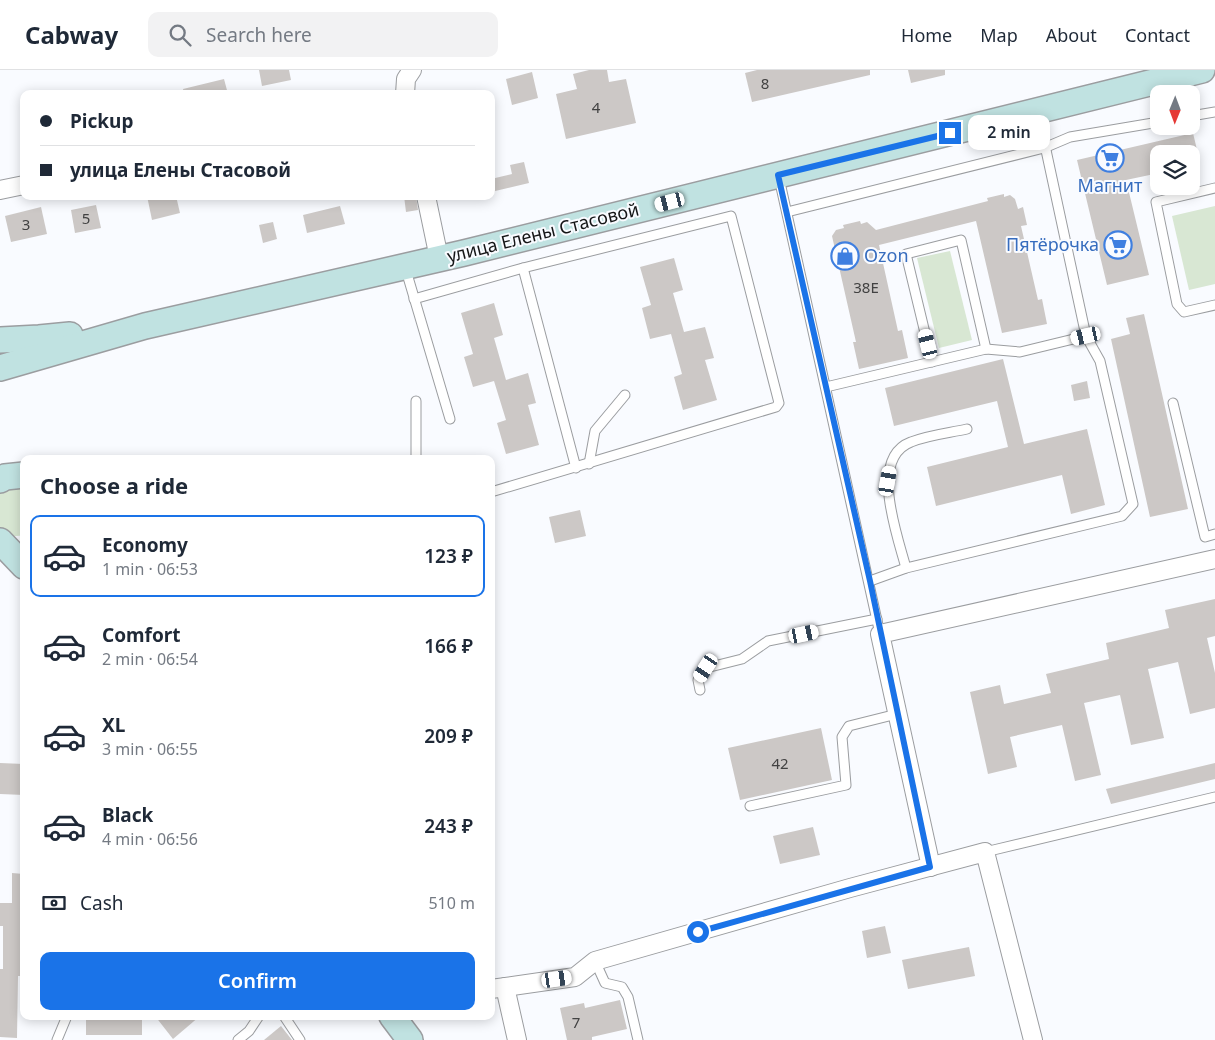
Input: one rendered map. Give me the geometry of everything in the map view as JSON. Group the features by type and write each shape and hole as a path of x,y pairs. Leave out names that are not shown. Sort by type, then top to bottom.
{"main road":[{"name":"улица Елены Стасовой","path":"0,368 145,326 405,267 1202,70"},
{"name":"улица Елены Стасовой","path":"0,340 39,338 145,326"},
{"path":"0,540 12,547 20,546"},
{"path":"0,540 20,562"},
{"path":"395,1020 410,1040"}],"street":[{"path":"405,90 406,79 412,70"},
{"path":"0,190 20,185"},
{"path":"427,200 439,258"},
{"path":"930,867 879,626 1215,559"},
{"path":"517,1040 498,988 575,977 595,961 985,852 1033,1040"}],"lane":[{"path":"870,581 906,568 1122,516 1129,511 1133,504 1100,361 1086,336 1044,148 1038,112"},
{"path":"1200,114 1215,112"},
{"path":"787,212 1044,148 1070,137 1150,124"},
{"path":"700,690 698,680 706,668 742,659 768,641 879,626 778,175"},
{"path":"1215,188 1156,202 1176,304 1184,312 1215,305"},
{"path":"414,299 523,268 731,216 778,403 776,407 495,491"},
{"path":"932,362 906,254 961,240 986,349"},
{"path":"405,267 450,419"},
{"path":"523,268 576,468"},
{"path":"826,387 986,349 1020,352 1086,336"},
{"path":"589,464 595,431 624,395"},
{"path":"416,400 416,455"},
{"path":"1173,403 1205,537 1215,534"},
{"path":"906,568 889,500 888,481 892,460 900,448 910,442 967,429"},
{"path":"750,806 846,785 842,738 849,726 897,714"},
{"path":"985,852 1215,797"},
{"path":"595,961 605,982 622,987 628,997 638,1040"},
{"path":"57,1040 65,1020"},
{"path":"238,1040 256,1020"},
{"path":"287,1020 300,1040"},
{"path":"233,1040 248,1031"}],"green space":[{"path":"1215,206 1215,284 1189,290 1172,216"},
{"path":"950,251 972,340 939,348 917,258"},
{"path":"20,487 20,535 6,534 0,531 0,492 7,488"}],"building":[{"path":"259,70 289,70 291,80 262,86"},
{"path":"589,70 607,70 609,82 626,79 636,123 566,139 556,94 577,89 573,74"},
{"path":"757,70 870,70 870,75 752,102 745,73"},
{"path":"908,70 945,70 945,75 911,83"},
{"path":"532,72 538,98 512,105 506,79"},
{"path":"224,79 227,90 183,90"},
{"path":"1184,135 1193,135 1196,145 1150,145 1150,175 1126,180 1149,275 1107,285 1077,160"},
{"path":"524,162 529,183 495,191 495,178 512,174 510,165"},
{"path":"1004,194 1004,197 1010,195 1015,199 1018,209 1023,207 1027,225 1021,226 1038,300 1042,299 1047,324 1002,333 976,221 879,245 898,331 902,330 908,358 859,369 853,342 856,342 832,236 836,230 844,228 843,225 860,221 861,224 867,222 876,230 988,201 987,198"},
{"path":"148,200 177,200 180,213 152,220"},
{"path":"404,200 417,200 418,210 406,212"},
{"path":"96,205 101,228 75,233 71,210"},
{"path":"340,206 345,224 307,233 303,215"},
{"path":"41,207 47,234 11,242 5,216"},
{"path":"273,222 277,239 263,243 259,225"},
{"path":"674,258 683,290 673,293 684,332 705,327 714,358 705,360 717,400 683,410 674,377 682,374 671,334 650,339 642,308 651,305 640,267"},
{"path":"494,303 503,335 494,338 506,380 528,373 536,403 528,405 539,445 506,454 497,423 506,420 494,381 473,387 464,357 473,354 461,313"},
{"path":"1144,314 1188,509 1150,517 1111,339 1130,334 1126,318"},
{"path":"1003,359 1024,444 1087,429 1105,505 1071,514 1062,475 936,506 927,467 1008,447 997,401 894,426 885,388"},
{"path":"1087,381 1090,398 1074,401 1071,385"},
{"path":"580,510 586,536 555,543 549,517"},
{"path":"1215,599 1215,636 1207,638 1215,673 1215,708 1190,714 1178,662 1148,669 1164,738 1131,745 1120,695 1084,703 1101,775 1075,781 1062,725 1010,737 1017,767 988,774 970,692 1000,685 1004,704 1051,693 1046,674 1109,659 1106,643 1169,628 1165,610"},
{"path":"821,728 832,780 740,800 728,748"},
{"path":"0,763 20,764 20,795 0,794"},
{"path":"1215,763 1215,779 1111,804 1106,789"},
{"path":"813,827 820,855 780,864 773,836"},
{"path":"12,873 20,874 20,976 18,976 17,1038 0,1037 0,969 3,969 3,926 0,926 0,903 12,903"},
{"path":"885,926 891,953 867,958 862,931"},
{"path":"969,947 975,976 908,989 902,960"},
{"path":"620,1000 627,1029 592,1037 592,1040 567,1040 560,1008 584,1003 585,1008"},
{"path":"86,1020 142,1020 142,1035 86,1035"},
{"path":"158,1020 195,1020 173,1039"},
{"path":"281,1026 292,1040 264,1040"}],"place":[{"name":"Магнит","path":"1110,158"},
{"name":"Пятёрочка","path":"1118,245"},
{"name":"Ozon","path":"845,256"}],"route":[{"path":"698,932 930,867 870,581 778,175 950,133"}]}
